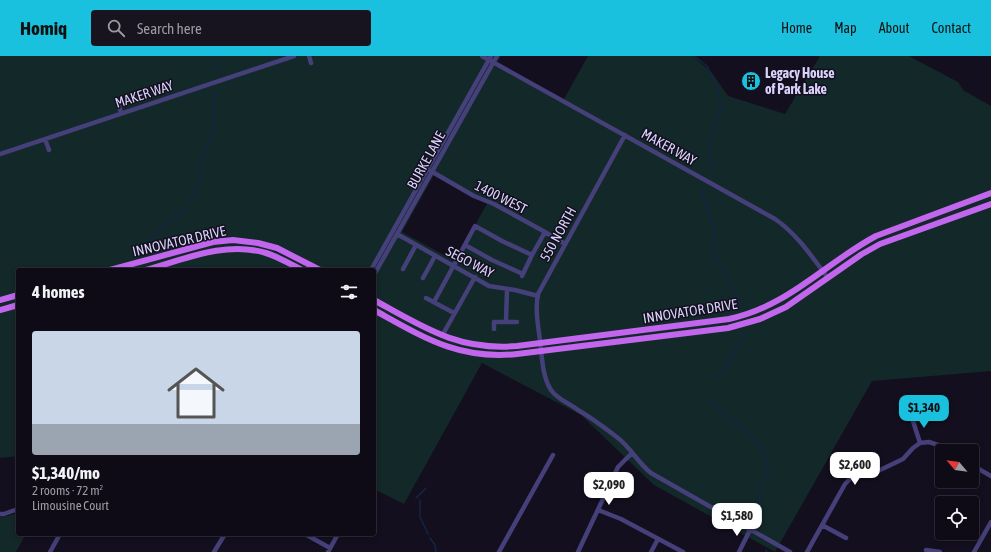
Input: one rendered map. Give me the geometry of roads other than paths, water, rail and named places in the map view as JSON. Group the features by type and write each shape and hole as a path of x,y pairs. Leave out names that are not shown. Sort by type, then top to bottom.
{"main road":[{"name":"INNOVATOR DRIVE","path":"376,301 442,336 457,341 484,346 509,347 737,317 754,312 777,301 858,246 883,233 991,193"},
{"name":"INNOVATOR DRIVE","path":"376,311 441,346 461,351 495,356 720,329 760,320 778,311 862,254 880,244 991,204"},
{"name":"INNOVATOR DRIVE","path":"117,268 213,242 233,240 258,243 278,248 316,268"},
{"name":"INNOVATOR DRIVE","path":"153,268 215,251 234,249 266,253 280,258 298,268"},
{"path":"0,300 16,296"},
{"path":"0,310 16,306"}],"street":[{"name":"MAKER WAY","path":"0,154 294,56"},
{"path":"309,56 311,62"},
{"name":"MAKER WAY","path":"482,56 491,59 778,221 797,238 828,278"},
{"name":"BURKE LANE","path":"376,271 491,59 497,56"},
{"path":"118,102 122,113"},
{"name":"550 NORTH","path":"625,135 564,244 538,296 537,309 540,343 549,385 554,394 618,438 643,466 656,476 790,552"},
{"path":"45,138 49,150"},
{"name":"BURKE LANE","path":"372,268 430,170"},
{"name":"1400 WEST","path":"430,170 474,196 491,202 564,244"},
{"path":"434,302 476,226 502,241 532,255"},
{"path":"465,245 522,275 545,232"},
{"name":"SEGO WAY","path":"397,234 489,286 515,290 538,296"},
{"path":"403,269 416,245"},
{"path":"423,278 435,256"},
{"path":"442,336 475,277"},
{"path":"506,322 507,289"},
{"path":"426,298 454,313"},
{"path":"494,329 494,322 517,322"},
{"path":"912,421 920,443"},
{"path":"807,552 845,484 853,476 863,472 876,472 903,459 920,443 929,442 935,444"},
{"path":"578,552 618,467 632,453"},
{"path":"499,552 553,455"},
{"path":"979,469 991,476"},
{"path":"0,514 16,510"},
{"path":"598,510 620,519 683,552"},
{"path":"974,552 991,522"},
{"path":"822,526 846,538"},
{"path":"739,552 750,530"},
{"path":"50,552 59,536"},
{"path":"214,552 224,536"},
{"path":"308,536 329,550 337,536"},
{"path":"651,552 658,539"},
{"path":"926,550 940,552"}],"waterway":[{"path":"217,70 219,56"},
{"path":"694,56 707,66 718,89 721,108 710,141 711,171"},
{"path":"189,202 199,184 201,162 212,136 215,93"},
{"path":"701,189 714,229 713,253 736,294 741,308"},
{"path":"147,251 149,244 161,228 186,208"},
{"path":"714,377 723,371 743,337 744,332"},
{"path":"710,397 712,404 761,444 769,472 760,485 759,524"},
{"path":"416,498 426,488"},
{"path":"420,500 420,517 428,534"},
{"path":"430,538 435,545 436,552"}],"place":[{"name":"Legacy House of Park Lake","path":"751,81"}]}
